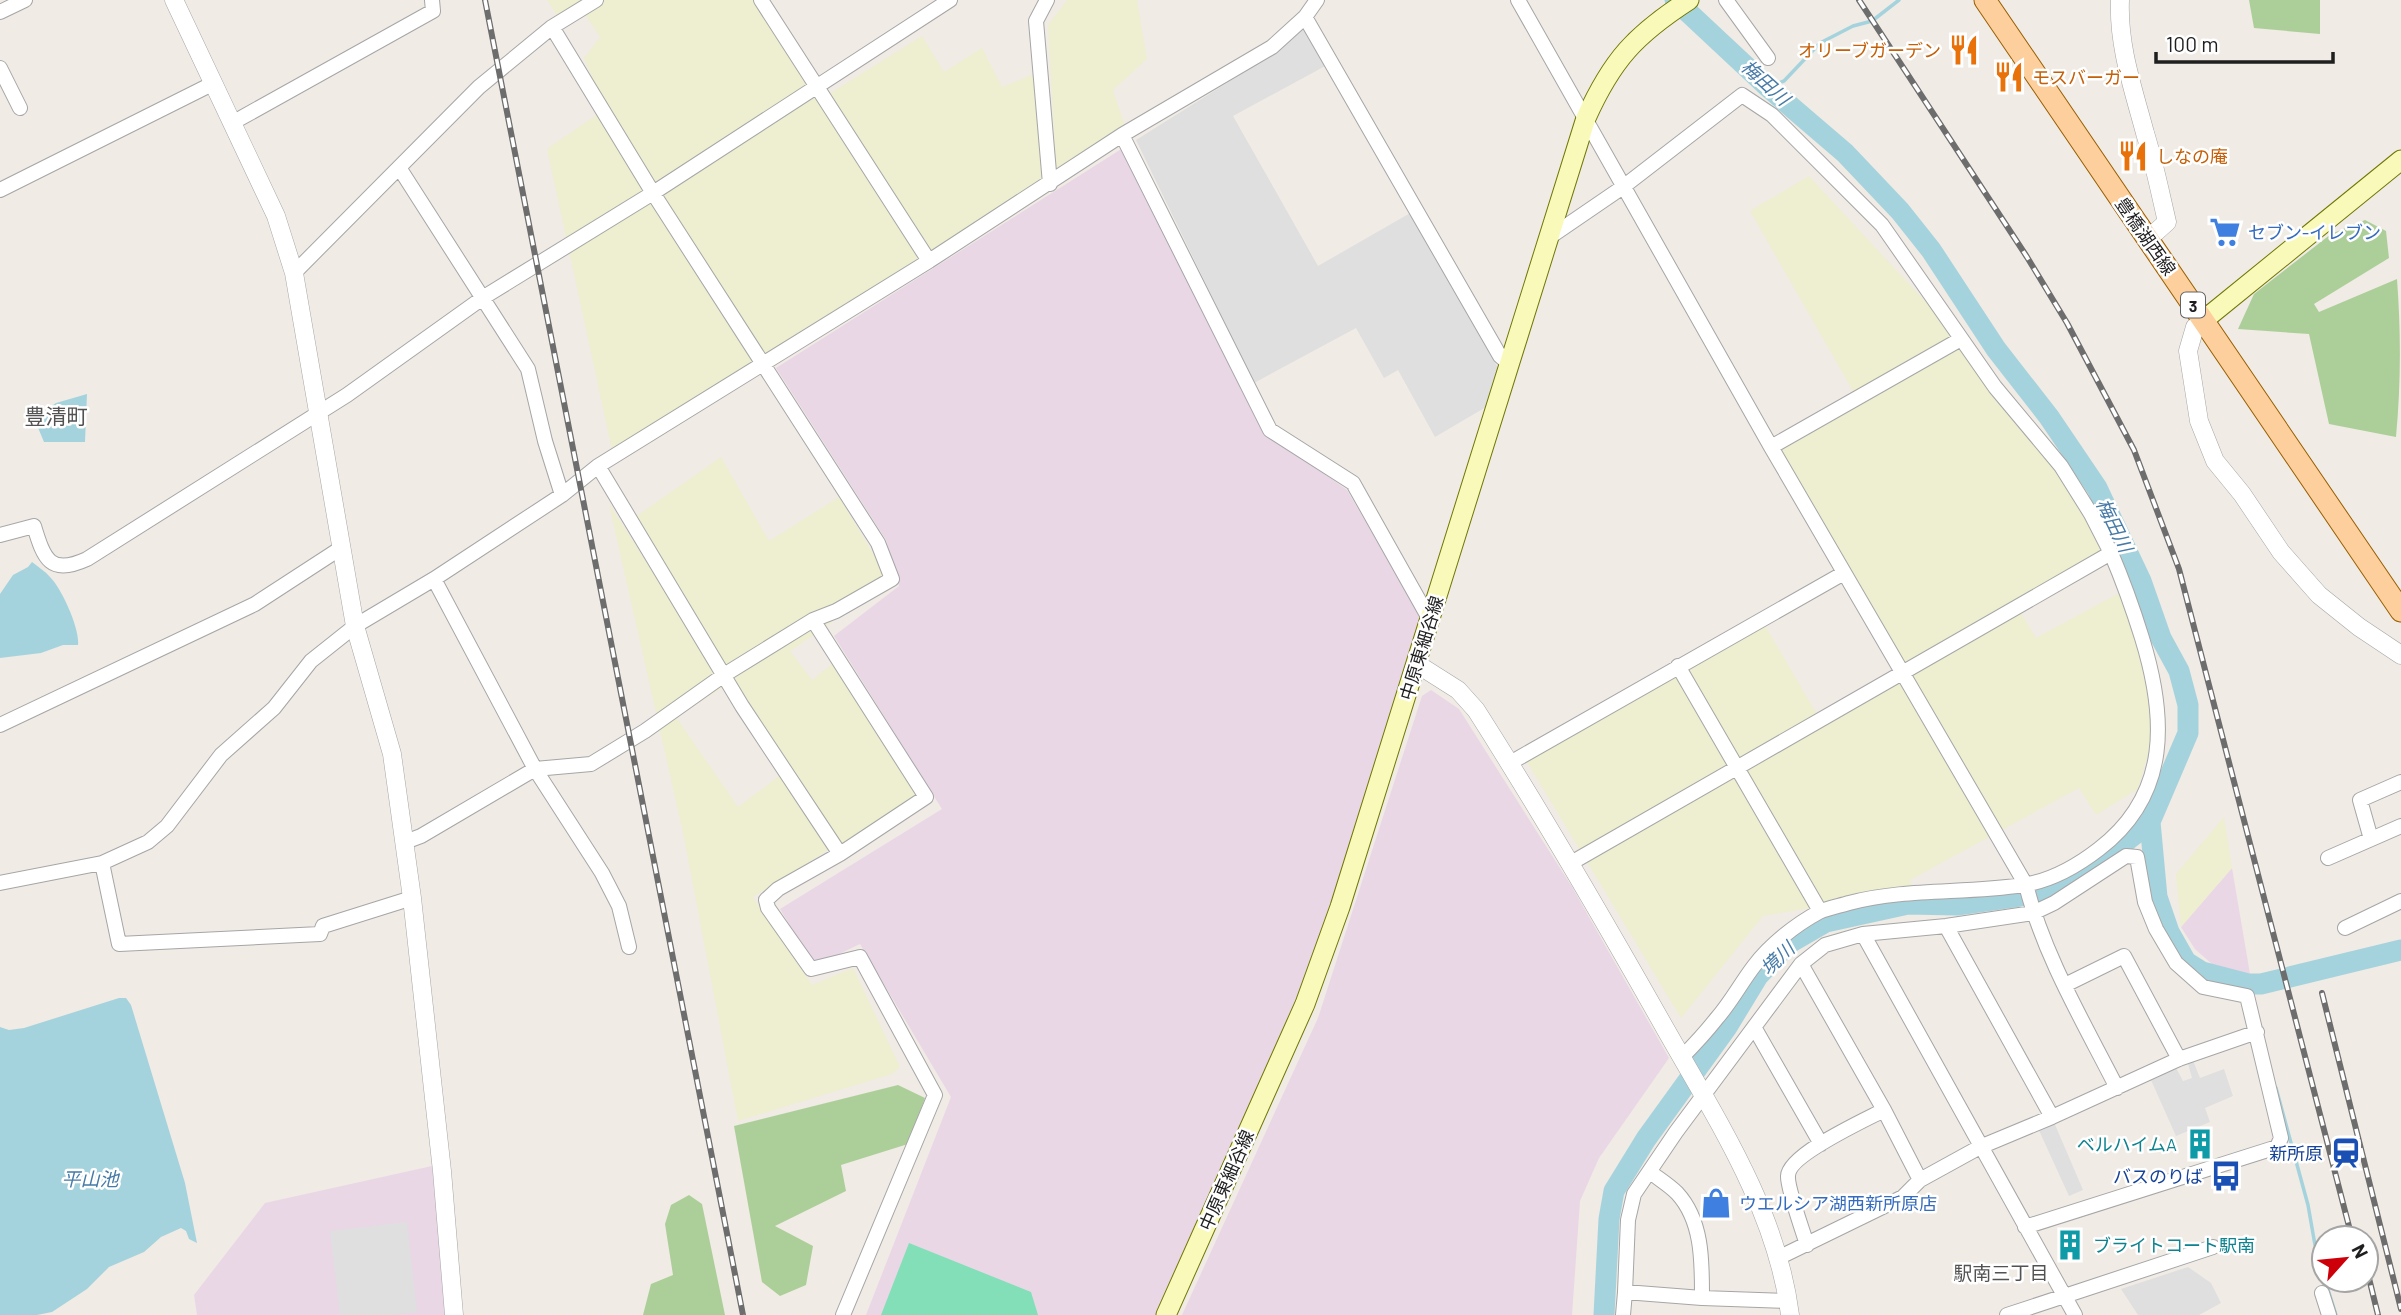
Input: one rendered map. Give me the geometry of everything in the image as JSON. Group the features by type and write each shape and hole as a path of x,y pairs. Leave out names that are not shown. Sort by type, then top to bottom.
{"main road":[{"name":"中原東細谷線","path":"1166,1315 1305,1004 1340,907 1586,118 1603,81 1630,45 1665,15 1689,0"},
{"name":"豊橋湖西線","path":"1985,0 2401,611"},
{"path":"2204,320 2401,160"}],"street":[{"path":"0,12 25,0"},
{"path":"174,0 276,216 294,273 355,626 392,754 412,898 442,1171 454,1315"},
{"path":"232,123 433,11 432,0"},
{"path":"294,273 479,87 552,27 596,0"},
{"path":"761,0 929,261"},
{"path":"0,535 34,526 42,553 52,563 69,567 87,559 347,396 484,298 653,193 950,0"},
{"path":"1047,0 1036,21 1050,184"},
{"path":"0,883 102,863 148,842 167,826 221,754 274,708 311,662 355,626 434,579 562,495 598,466 929,261 1122,135 1272,47 1305,18 1317,0"},
{"path":"1518,0 1771,447 2026,885 2033,913 2065,985 2117,1088"},
{"path":"1726,0 1768,58"},
{"path":"2120,0 2122,50 2167,222 2147,240"},
{"path":"1305,18 1500,356 1508,363"},
{"path":"405,842 421,836 536,769 591,764 645,731 724,675 813,620 836,611 892,579 878,543 653,193 552,27"},
{"path":"0,68 20,108"},
{"path":"0,190 214,83"},
{"path":"1547,239 1623,187 1742,96 1772,115 1882,225 1995,387 2061,466 2111,553 2136,618 2157,697 2159,735 2156,765 2144,795 2108,842 2067,870 2026,885 1891,895 1820,911 1774,944 1754,966 1684,1061"},
{"path":"1122,135 1269,430 1353,483 1430,620"},
{"path":"400,169 528,369 545,442 562,495"},
{"path":"2204,320 2194,327 2188,351 2199,421 2215,461 2242,494 2281,552 2319,595 2359,627 2401,655"},
{"path":"1771,447 1961,339"},
{"path":"598,466 742,706 840,854"},
{"path":"0,725 255,604 341,548"},
{"path":"1571,863 1739,768 1901,671 2111,553"},
{"path":"1510,763 1844,573"},
{"path":"434,579 536,769 602,873 619,906 629,947"},
{"path":"813,620 926,797 840,854 778,889 766,900 768,908 811,969 860,957 935,1095 843,1315"},
{"path":"1417,664 1458,690 1476,710 1571,863 1684,1061 1749,1182 1780,1256 1790,1308 1625,1292"},
{"path":"1678,666 1820,911"},
{"path":"2371,839 2360,800 2401,782"},
{"path":"2328,858 2401,826"},
{"path":"1623,1315 1628,1220 1634,1194 1676,1132 1801,964 1825,945 1863,934 1946,926 2033,913 2054,903 2126,856 2137,857 2144,902 2176,963 2203,987 2247,996 2281,1138 2277,1147 2025,1227"},
{"path":"102,863 119,944 320,934 323,926 412,898"},
{"path":"2345,928 2401,901"},
{"path":"1946,926 2052,1117"},
{"path":"1863,934 2075,1315"},
{"path":"2065,985 2124,956 2179,1059"},
{"path":"1801,964 1884,1110 1920,1180"},
{"path":"1754,1027 1821,1144"},
{"path":"1780,1256 1903,1197 1920,1180 1980,1147 2179,1059 2257,1032"},
{"path":"1807,1245 1788,1177 1792,1164 1821,1144 1884,1110"},
{"path":"1650,1172 1678,1194 1692,1219 1702,1262 1702,1298"},
{"path":"2007,1315 2213,1247"},
{"path":"2322,1294 2329,1315"}],"shaded area":[{"path":"1301,29 1308,31 1327,65 1233,116 1318,266 1412,212 1498,368 1486,407 1435,437 1398,370 1384,378 1356,328 1254,383 1136,140 1278,51"},
{"path":"1123,148 1268,433 1347,490 1423,620 1296,1008 1161,1315 866,1315 951,1097 860,944 814,966 780,909 942,809 834,636 899,586 886,540 776,368"},
{"path":"1431,690 1459,709 1572,887 1669,1058 1599,1158 1580,1201 1572,1315 1182,1315 1318,1018 1422,696"},
{"path":"2232,868 2250,974 2219,969 2213,965 2195,949 2181,927"},
{"path":"2192,1058 2200,1078 2224,1069 2233,1096 2205,1108 2210,1122 2176,1136 2151,1080 2176,1068 2183,1081 2192,1078 2187,1060"},
{"path":"2053,1120 2083,1190 2069,1196 2037,1126"},
{"path":"432,1166 448,1315 197,1315 194,1295 265,1203"},
{"path":"407,1222 417,1312 340,1315 330,1231"},
{"path":"2188,1267 2211,1283 2221,1303 2199,1315 2138,1315 2121,1289"}],"green space":[{"path":"547,0 756,0 921,258 612,450 547,149 605,109 584,58 600,37 577,2 559,18"},
{"path":"1067,0 1137,0 1147,59 1113,90 1126,129 1056,168 1048,25"},
{"path":"2249,0 2320,0 2320,34 2254,28"},
{"path":"922,36 944,72 982,48 1002,87 1034,74 1044,184 931,257 829,94"},
{"path":"1809,176 1946,324 2070,490 2102,552 2015,603 2036,638 2121,592 2151,692 2151,743 2138,789 2096,815 2079,788 1910,880 1913,890 1763,916 1681,1018 1527,762 1764,624 1818,716 1903,665 1781,450 1861,405 1750,211"},
{"path":"2365,220 2386,231 2389,258 2314,304 2319,312 2397,279 2400,358 2396,437 2329,424 2309,334 2238,329 2254,294 2331,234"},
{"path":"721,457 769,541 839,497 890,582 790,651 812,680 835,662 920,795 841,846 631,520"},
{"path":"609,504 726,685 676,717 738,807 782,774 831,848 753,897 812,985 853,968 900,1067 892,1074 738,1121 683,833"},
{"path":"2224,817 2232,868 2181,927 2176,874"},
{"path":"898,1085 925,1098 908,1144 841,1165 846,1191 775,1226 813,1246 806,1285 780,1296 762,1282 734,1126"},
{"path":"689,1195 702,1204 725,1315 643,1315 651,1284 673,1275 665,1224 671,1205"},
{"path":"909,1243 1031,1292 1038,1315 881,1315"}],"water":[{"path":"87,394 85,442 44,442 34,418 56,403"},
{"path":"32,562 48,575 60,590 73,620 78,645 63,645 41,653 0,658 0,594 13,575"},
{"name":"平山池","path":"126,998 131,1005 185,1183 197,1243 189,1239 186,1231 181,1228 161,1237 144,1252 109,1267 87,1289 52,1312 37,1315 0,1315 0,1027 9,1030 24,1028"}],"waterway":[{"name":"梅田川","path":"1675,0 1768,87 1845,153 1900,211 1931,250 1996,349 2049,417 2097,488 2141,581 2161,638 2179,671 2188,705 2188,733 2150,822 2157,897 2169,932 2186,962 2202,972 2248,984 2261,984 2401,950"},
{"path":"1768,87 1784,81 1820,43 1853,26 1872,21 1899,0"},
{"name":"境川","path":"1604,1315 1609,1219 1614,1191 1646,1139 1727,1027 1758,976 1788,944 1826,922 1908,904 1957,905 2035,894 2062,885 2089,871 2150,822"},
{"path":"2248,984 2250,992"},
{"path":"2276,1088 2311,1224"},
{"path":"2329,1294 2336,1315"}],"railway":[{"path":"485,0 743,1315"},
{"path":"1859,0 2027,257 2067,323 2134,450 2179,569 2348,1224"},
{"path":"2322,993 2401,1309"},
{"path":"2373,1294 2378,1315"}],"place":[{"name":"オリーブガーデン","path":"1964,50"},
{"name":"モスバーガー","path":"2009,77"},
{"name":"しなの庵","path":"2133,156"},
{"name":"セブン-イレブン","path":"2225,232"},
{"name":"ベルハイムA","path":"2200,1144"},
{"name":"新所原","path":"2346,1153"},
{"name":"バスのりば","path":"2226,1176"},
{"name":"ウエルシア湖西新所原店","path":"1716,1203"},
{"name":"ブライトコート駅南","path":"2070,1245"}],"district":[{"name":"豊清町","path":"56,415"},
{"name":"駅南三丁目","path":"2001,1272"}]}
